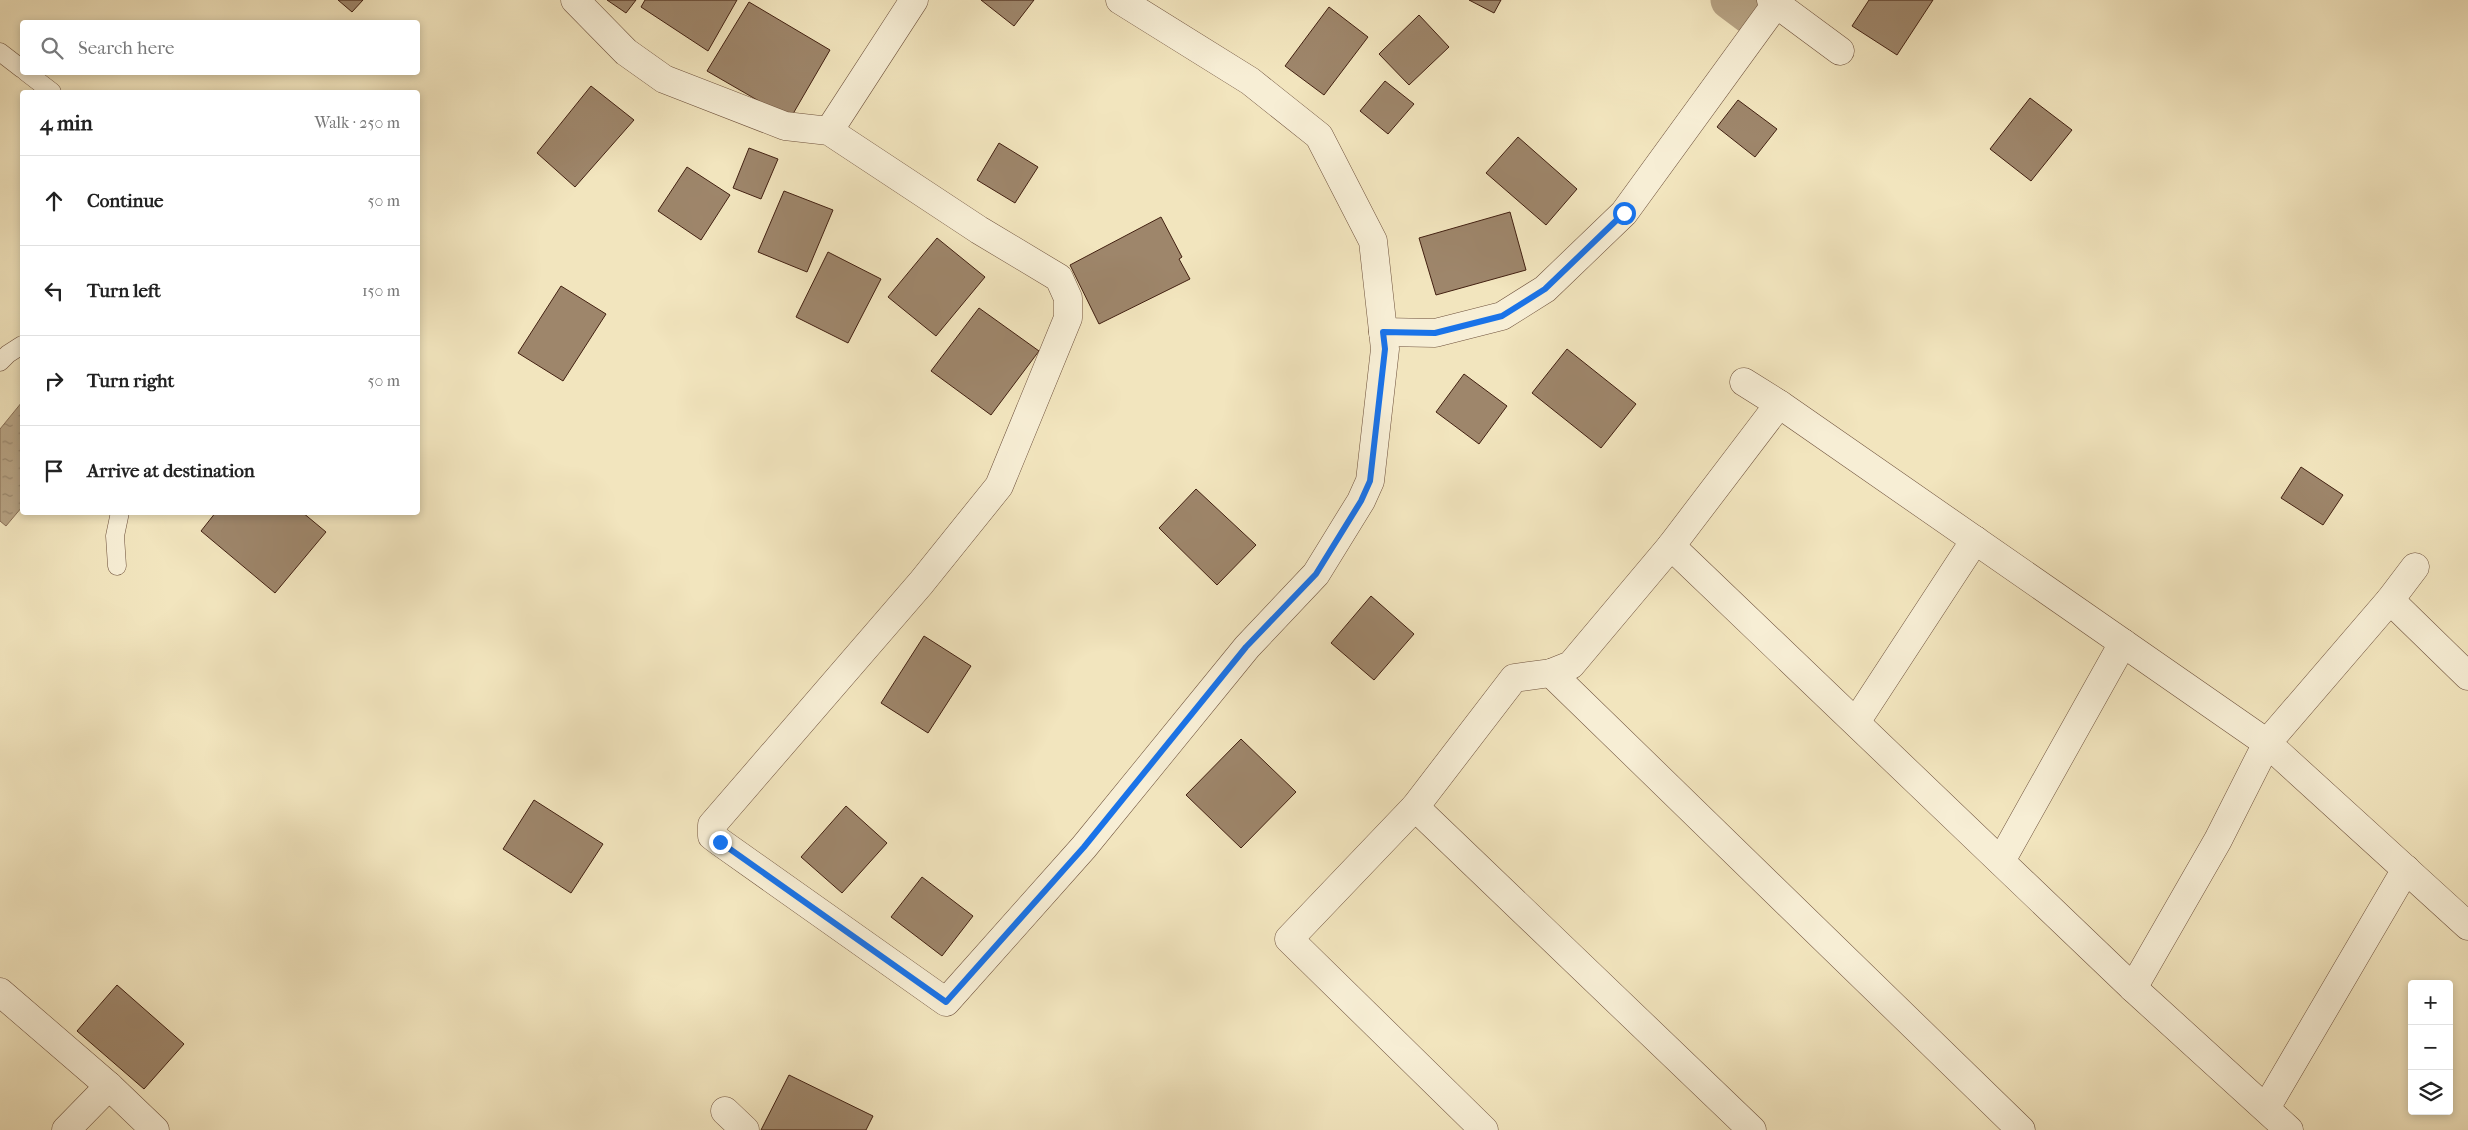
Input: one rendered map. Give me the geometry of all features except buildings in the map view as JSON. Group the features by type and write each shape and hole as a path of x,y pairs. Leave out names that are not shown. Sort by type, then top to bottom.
{"street":[{"path":"575,0 626,52 664,79 786,126 829,131 979,230 1059,278 1068,298 1068,318 999,486 921,583 712,825 712,836 946,1002 1084,847 1246,647 1316,574 1361,501 1370,481 1385,349 1372,241 1319,136 1250,81 1120,0"},
{"path":"829,131 914,0"},
{"path":"1383,332 1435,333 1502,316 1545,289 1624,213 1774,2 1840,51"},
{"path":"1744,382 1779,404 2267,743 2468,926"},
{"path":"1484,1130 1289,939 1415,807 1514,678 1551,673 1571,665 1671,546 1779,404"},
{"path":"1856,722 1975,540"},
{"path":"1671,546 2134,988 2289,1130"},
{"path":"2134,988 2218,840 2267,743 2390,600 2415,567"},
{"path":"2390,600 2468,676"},
{"path":"2001,861 2123,643"},
{"path":"1551,673 2020,1130"},
{"path":"1415,807 1752,1130"},
{"path":"2266,1108 2406,870"},
{"path":"0,993 109,1086 155,1130"},
{"path":"66,1130 109,1086"},
{"path":"725,1112 745,1130"}],"lane":[{"path":"0,52 20,68"},
{"path":"30,75 49,90"},
{"path":"0,362 20,346"},
{"path":"117,566 115,536 119,515"}],"water":[{"path":"20,404 20,509 6,526 0,521 0,429"}],"waterway":[{"path":"1730,0 1750,15"}],"route":[{"path":"720,842 946,1002 1084,847 1246,647 1316,574 1361,501 1370,481 1385,349 1383,332 1435,333 1502,316 1545,289 1624,213"}]}
